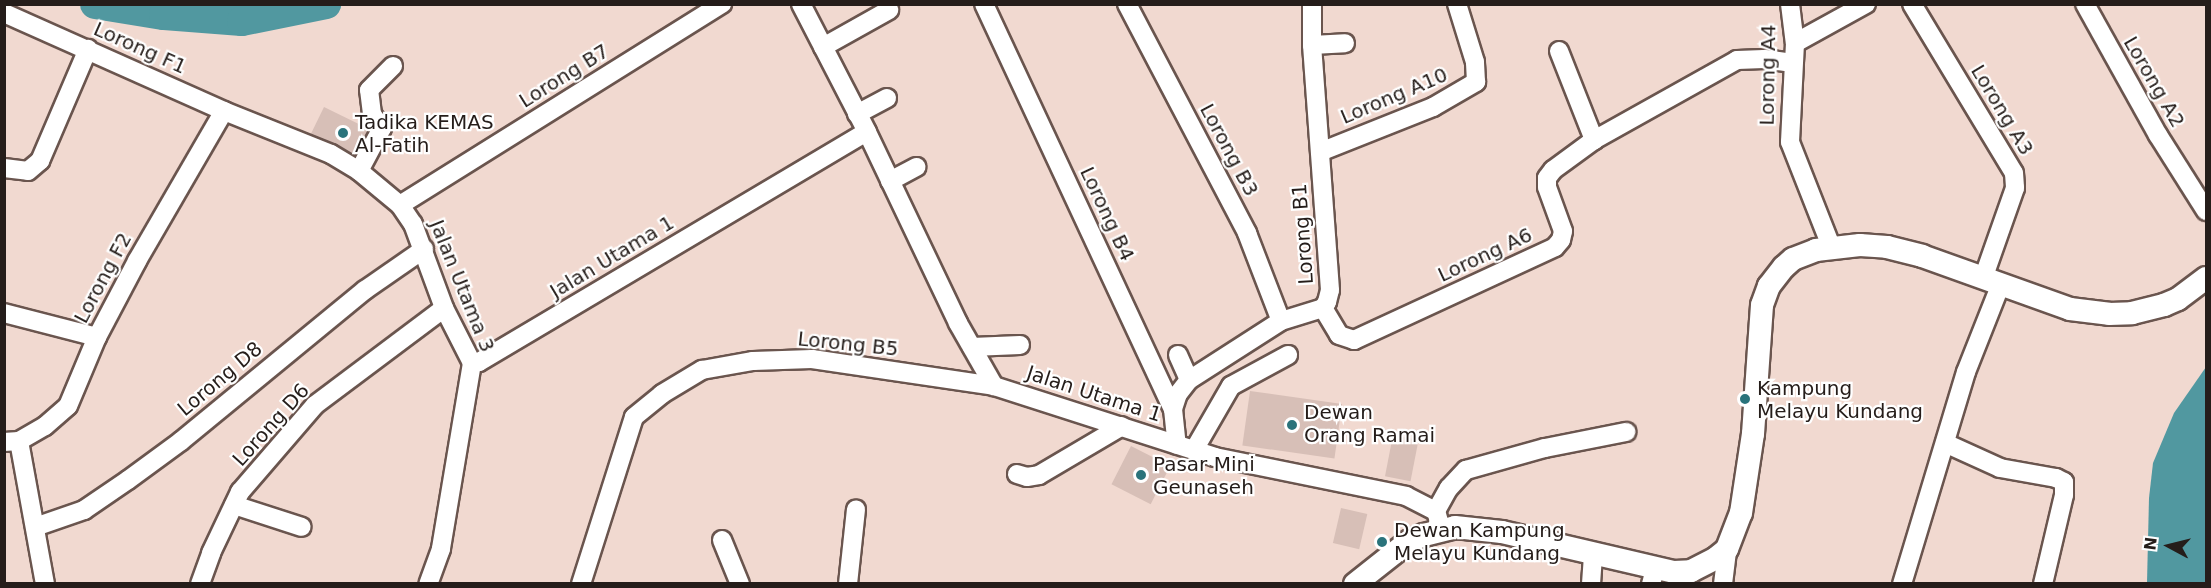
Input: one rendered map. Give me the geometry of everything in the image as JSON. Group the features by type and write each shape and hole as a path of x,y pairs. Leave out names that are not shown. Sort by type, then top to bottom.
{"main road":[{"path":"1355,584 1439,520 1455,527 1502,532 1593,554 1653,576 1674,572 1691,577 1727,549 1741,513 1754,434 1762,305 1769,286 1784,267 1803,255 1831,246 1887,247 1922,256 2070,309 2121,314 2146,310 2178,299 2206,278"}],"street":[{"name":"Lorong B7","path":"400,205 722,4"},
{"path":"801,4 867,132 972,347 994,386"},
{"name":"Lorong B4","path":"984,4 1173,409 1186,448"},
{"name":"Lorong B3","path":"1127,4 1247,233 1281,321"},
{"name":"Lorong B1","path":"1173,409 1178,394 1189,380 1281,321 1323,308 1330,290 1312,45 1312,4"},
{"name":"Lorong A10","path":"1320,152 1433,107 1476,82 1478,71 1457,4"},
{"name":"Lorong A4","path":"1790,4 1794,43 1790,142 1831,246"},
{"path":"1794,43 1866,4"},
{"name":"Lorong A3","path":"1902,584 1992,282 2015,188 2013,173 1912,4"},
{"name":"Lorong A2","path":"2085,4 2158,135 2206,211"},
{"path":"823,47 889,10"},
{"name":"Lorong F1","path":"4,13 224,111"},
{"path":"1312,45 1345,43"},
{"path":"4,168 28,171 40,161 88,49"},
{"path":"1559,51 1594,140"},
{"name":"Lorong A6","path":"1323,308 1339,335 1354,340 1555,247 1561,240 1563,231 1547,187 1547,178 1553,170 1594,140 1737,60 1764,59 1793,63"},
{"path":"359,171 382,128 372,114 369,90 393,66"},
{"path":"857,114 887,98"},
{"name":"Jalan Utama 3","path":"224,111 331,154 359,171 400,205 413,224 424,249 444,308 472,363 441,549 428,584"},
{"name":"Lorong F2","path":"12,442 45,426 68,406 97,337 137,261 224,111"},
{"name":"Jalan Utama 1","path":"472,363 479,362 867,132"},
{"path":"890,181 916,167"},
{"name":"Lorong D8","path":"35,527 84,510 128,480 181,441 365,290 424,249"},
{"name":"Lorong D6","path":"200,584 211,553 240,492 315,405 444,308"},
{"path":"4,313 97,337"},
{"path":"972,347 1020,345"},
{"path":"1178,355 1189,380"},
{"path":"1186,448 1231,386 1288,356"},
{"name":"Lorong B5","path":"581,584 634,417 662,394 702,370 753,361 812,359 994,386"},
{"name":"Jalan Utama 1","path":"994,386 1186,448 1291,473 1406,496 1439,520"},
{"path":"1017,474 1027,477 1039,475 1122,426"},
{"path":"1439,520 1449,488 1466,470 1545,448 1626,432"},
{"path":"12,442 35,527 45,584"},
{"path":"1945,443 2000,468 2056,477 2064,482 2064,495 2043,584"},
{"path":"234,505 302,527"},
{"path":"848,584 856,509"},
{"path":"722,540 740,584"},
{"path":"1723,584 1727,549"},
{"path":"1591,584 1593,554"}],"water":[{"path":"2206,367 2206,583 2147,583 2149,498 2153,463 2174,413"}],"building":[{"name":"Tadika KEMAS Al-Fatih","path":"324,107 369,129 356,156 311,134"},
{"name":"Dewan Orang Ramai","path":"1250,391 1342,404 1334,458 1242,445"},
{"path":"1393,435 1419,440 1411,481 1385,476"},
{"name":"Pasar Mini Geunaseh","path":"1131,446 1170,466 1151,504 1111,484"},
{"path":"1341,508 1367,514 1359,549 1333,543"}],"waterway":[{"path":"95,4 164,15 242,21 326,4"}],"place":[{"name":"Tadika KEMAS Al-Fatih","path":"343,133"},
{"name":"Kampung Melayu Kundang","path":"1745,399"},
{"name":"Dewan Orang Ramai","path":"1292,425"},
{"name":"Pasar Mini Geunaseh","path":"1141,475"},
{"name":"Dewan Kampung Melayu Kundang","path":"1382,542"}]}
